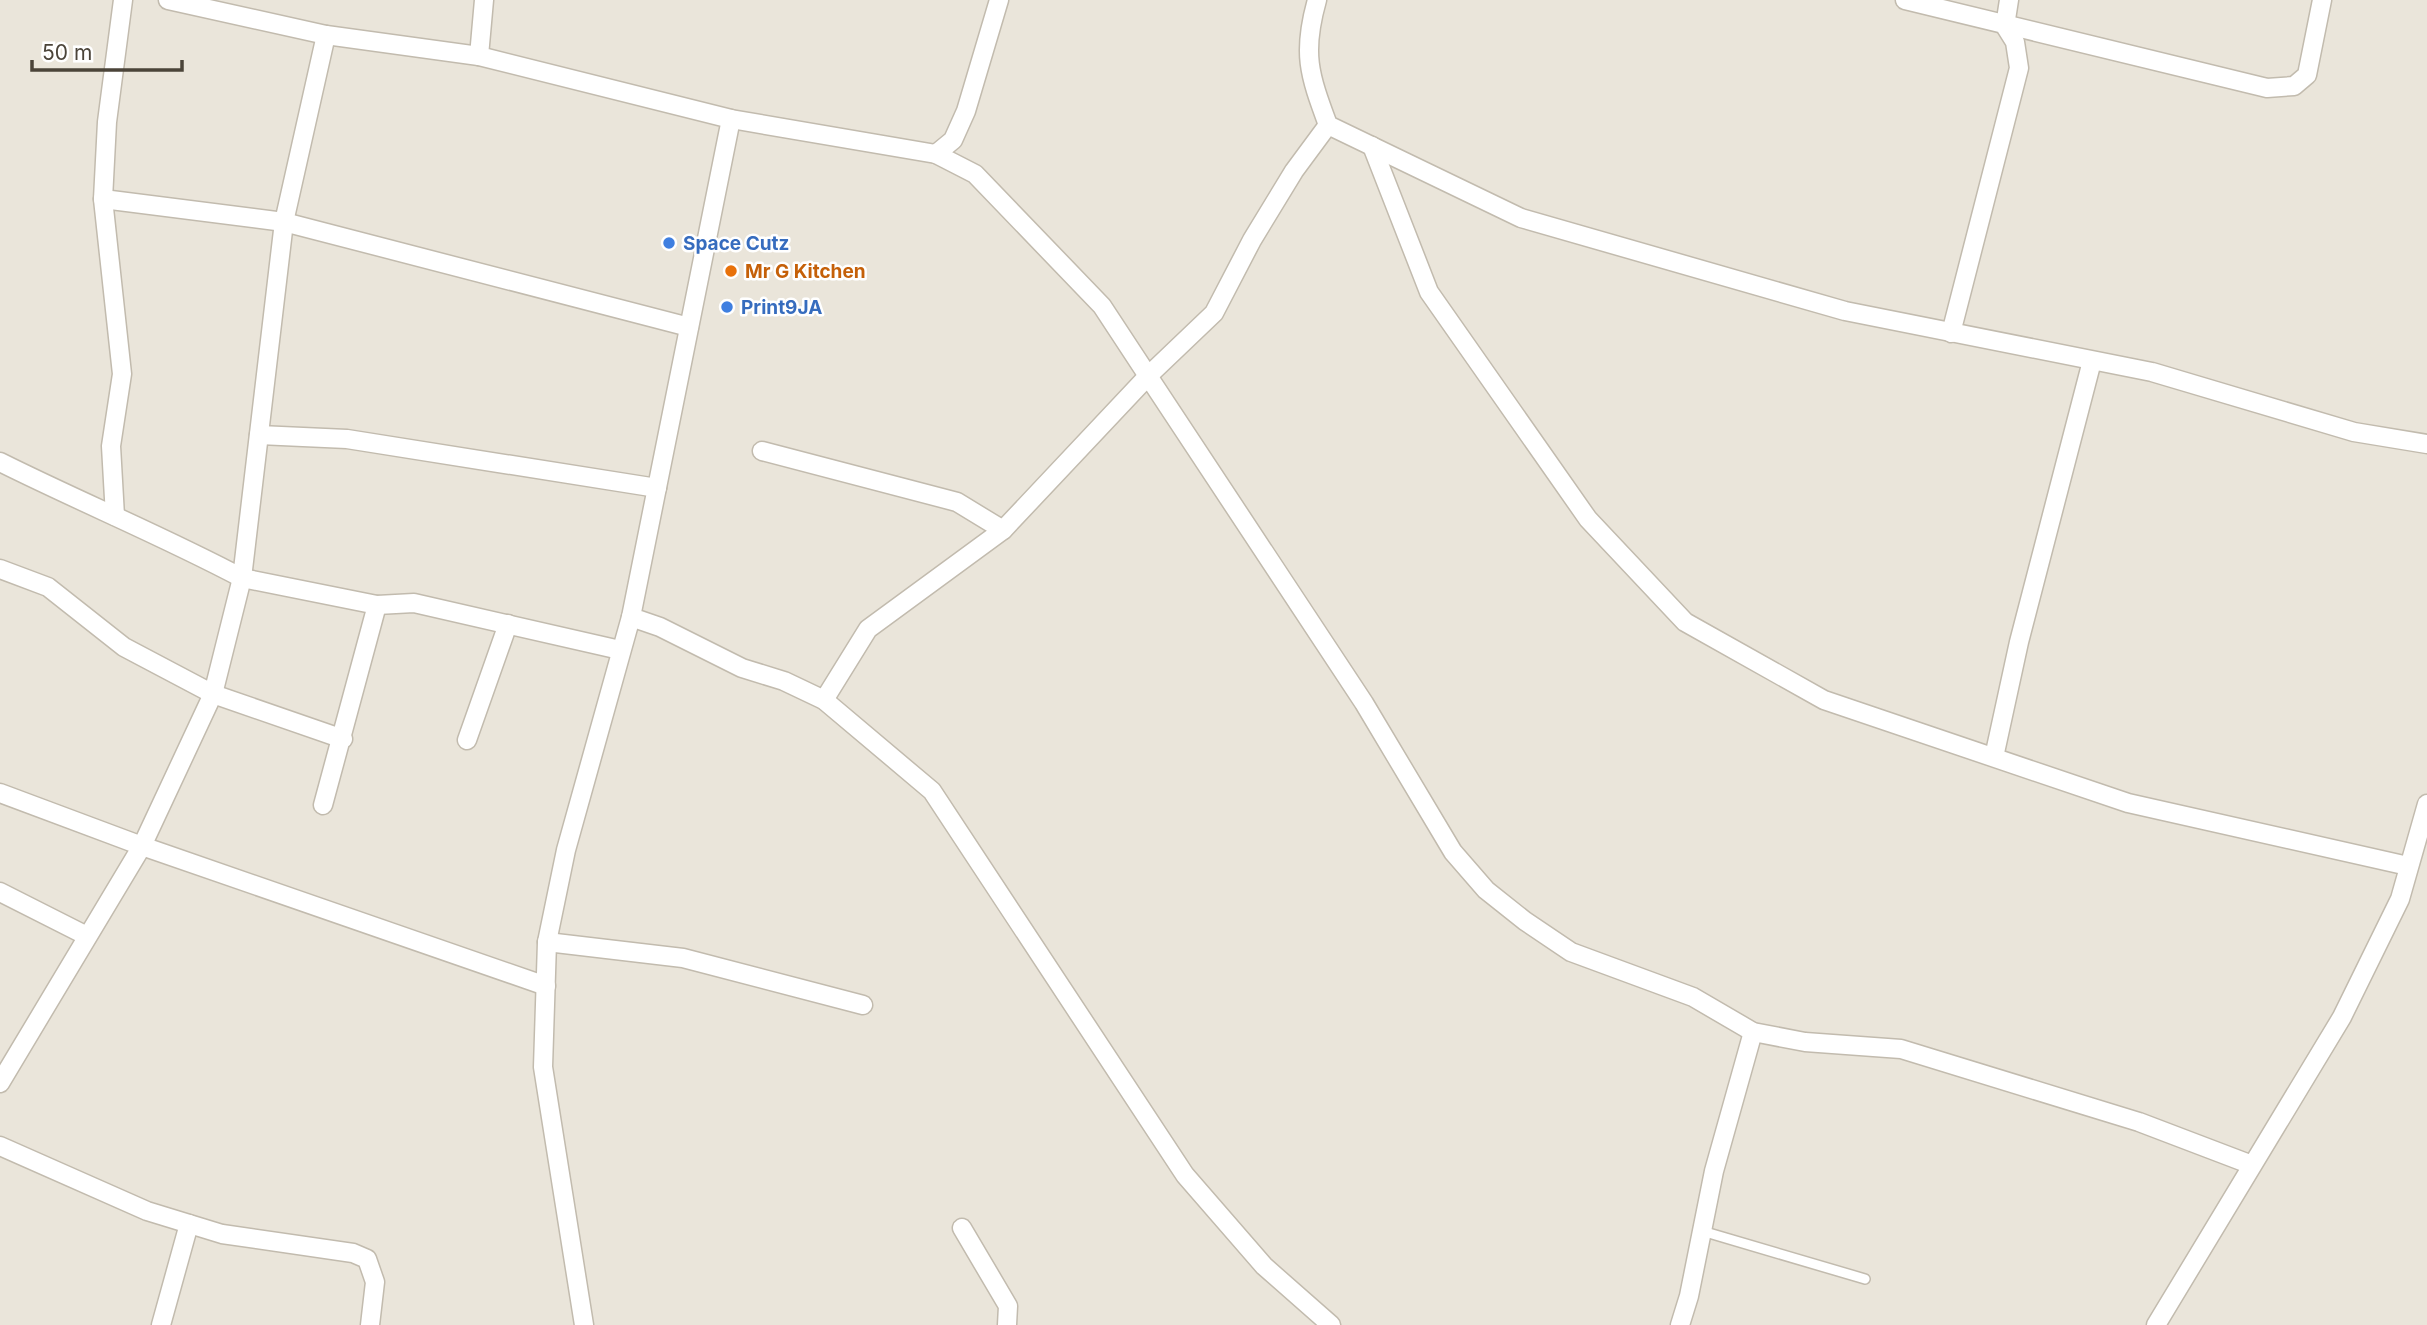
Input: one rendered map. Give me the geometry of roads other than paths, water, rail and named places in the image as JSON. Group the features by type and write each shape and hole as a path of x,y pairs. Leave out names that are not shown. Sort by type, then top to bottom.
{"street":[{"path":"115,516 111,446 122,374 103,199 107,122 123,0"},
{"path":"168,0 326,35 479,57 731,119 936,154 975,174 1102,306 1364,703 1452,852 1486,890 1571,952 1693,997 1753,1032 1805,1042 1901,1049 2139,1122 2252,1165"},
{"path":"479,57 484,0"},
{"path":"936,154 953,141 966,111 999,0"},
{"path":"1317,0 1308,32 1309,74 1328,125 1521,218 1845,311 2152,372 2354,432 2427,444"},
{"path":"1905,0 2267,88 2294,86 2308,75 2322,0"},
{"path":"1951,332 2019,68 2015,42 2006,26 2009,0"},
{"path":"0,1083 142,846 213,694 242,578 285,222 326,35"},
{"path":"584,1325 544,1067 547,942 566,850 631,617 731,119"},
{"path":"824,701 868,629 1003,530 1148,376 1214,313 1259,228 1294,171 1328,125"},
{"path":"1372,146 1429,292 1588,519 1685,622 1824,700 2128,803 2408,866"},
{"path":"103,199 285,222 689,327"},
{"path":"1994,757 2010,677 2092,361"},
{"path":"259,435 347,439 657,488"},
{"path":"762,452 957,502 1003,530"},
{"path":"0,462 164,537 242,578 377,605 414,603 620,650"},
{"path":"0,569 48,587 124,647 213,694 343,739"},
{"path":"323,805 343,739 377,605"},
{"path":"631,617 660,627 742,668 784,681 824,701 932,791 1185,1175 1264,1266 1331,1325"},
{"path":"467,740 508,624"},
{"path":"0,793 142,846 546,986"},
{"path":"2157,1325 2342,1017 2400,899 2427,804"},
{"path":"0,892 87,936"},
{"path":"547,942 683,958 863,1005"},
{"path":"1680,1325 1714,1171 1753,1032"},
{"path":"0,1146 147,1211 189,1224 222,1234 353,1253 367,1259 375,1282 370,1325"},
{"path":"161,1325 189,1224"},
{"path":"962,1228 1008,1306 1007,1325"}],"lane":[{"path":"1702,1231 1865,1279"}],"place":[{"name":"Space Cutz","path":"669,243"},
{"name":"Mr G Kitchen","path":"731,271"},
{"name":"Print9JA","path":"727,307"}]}
